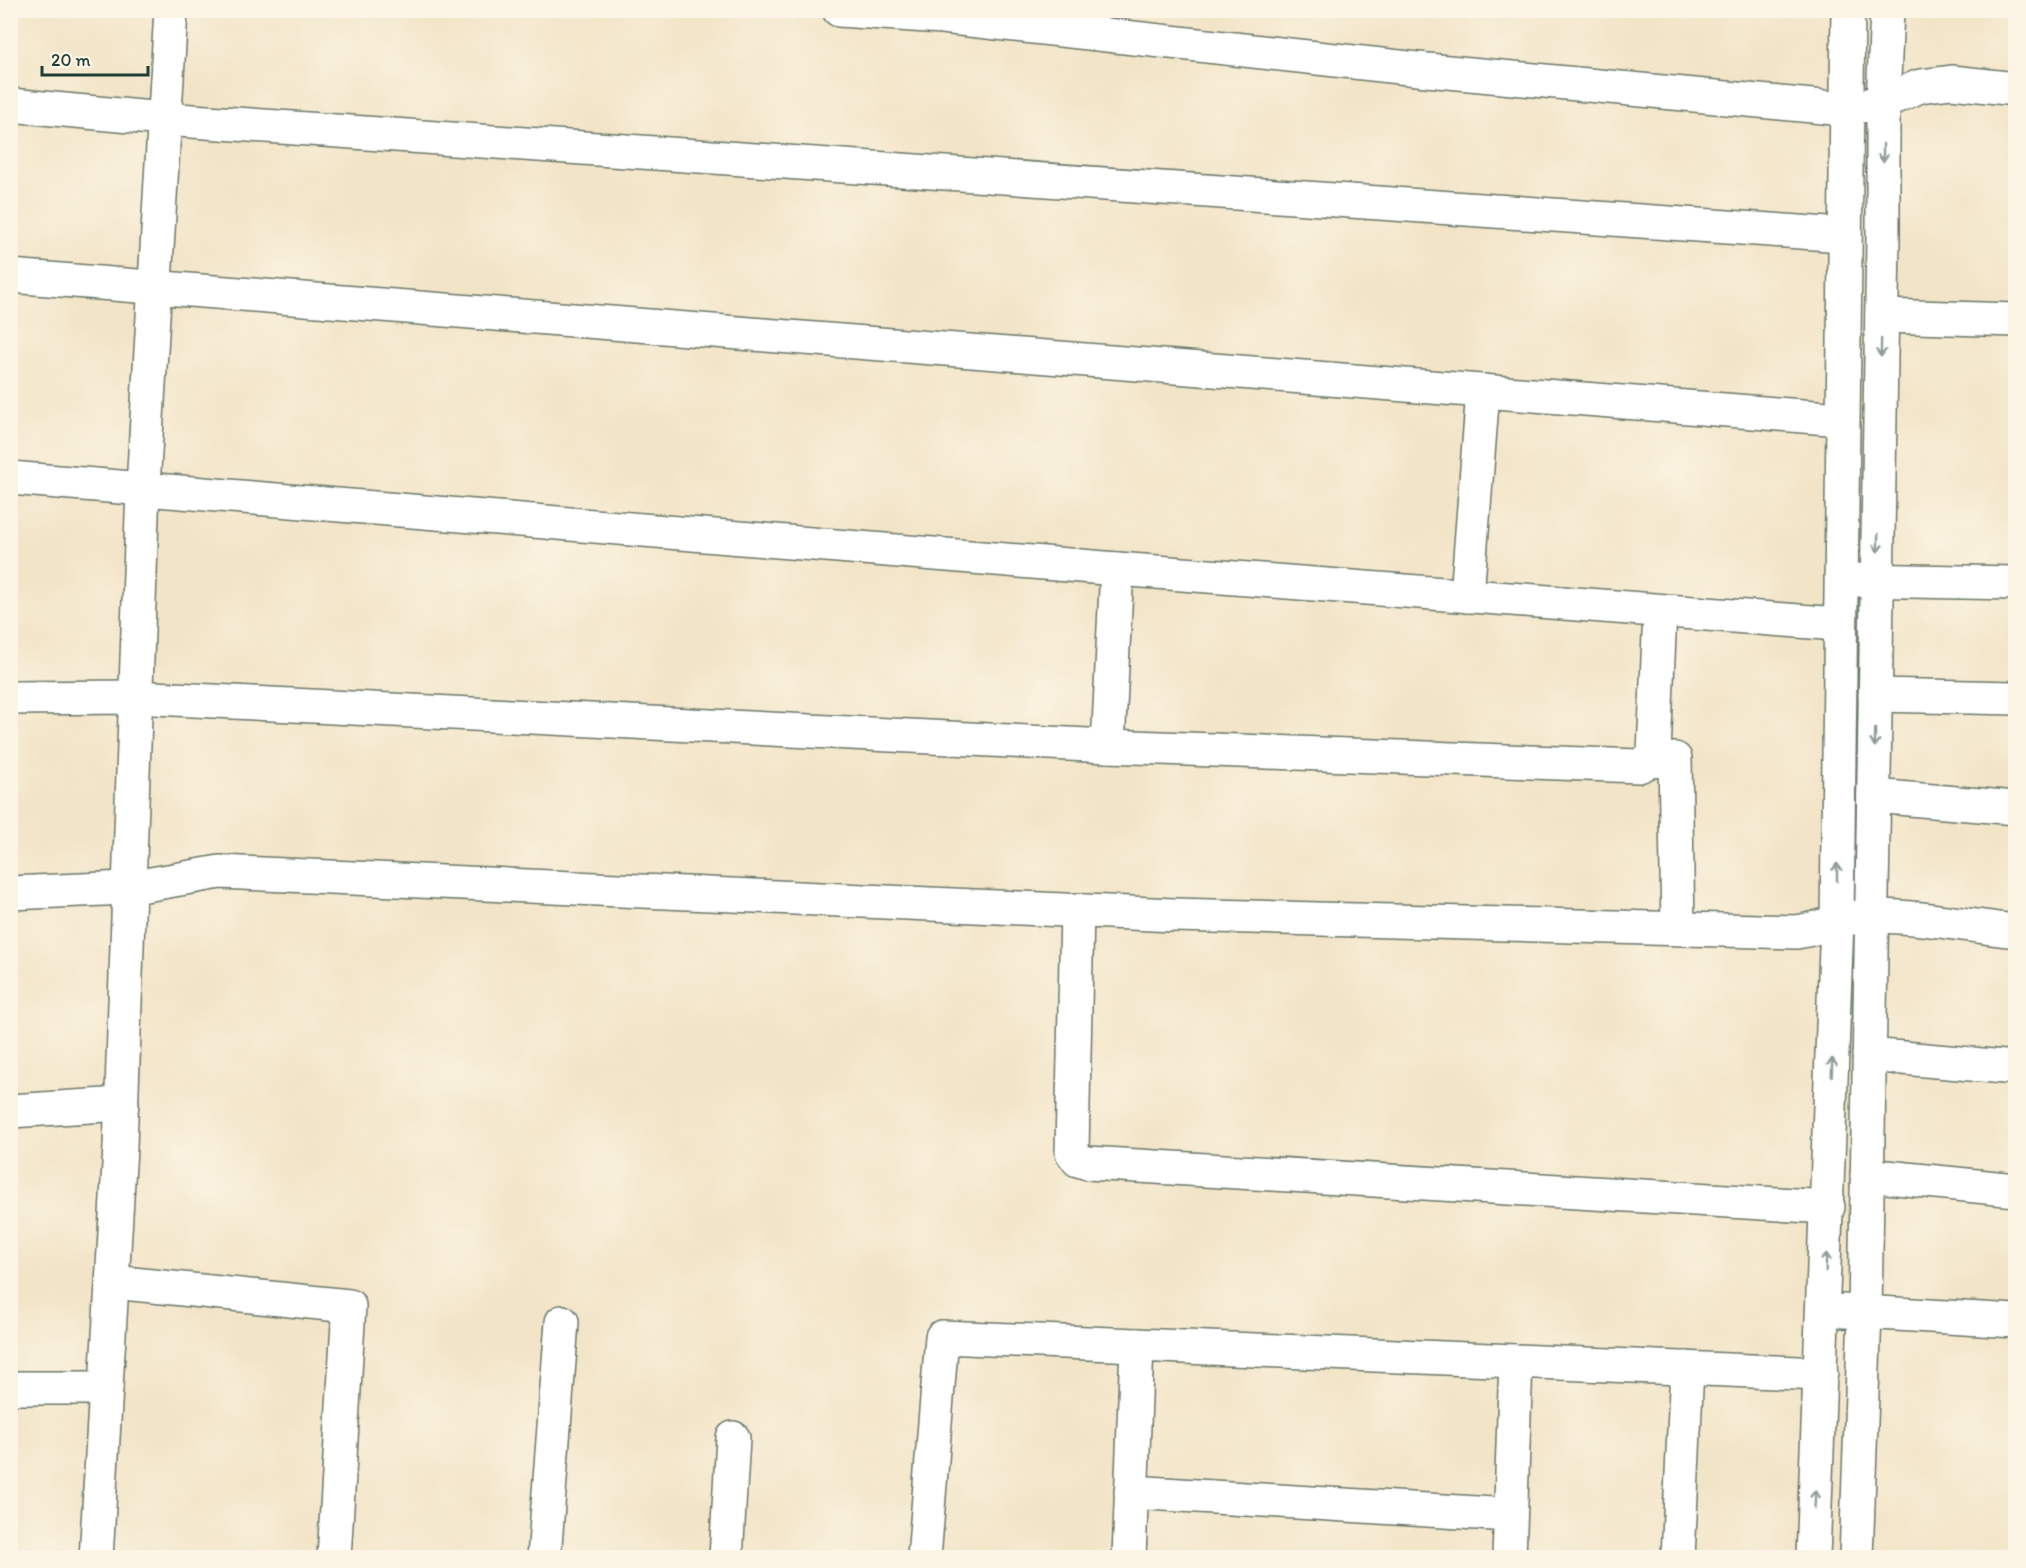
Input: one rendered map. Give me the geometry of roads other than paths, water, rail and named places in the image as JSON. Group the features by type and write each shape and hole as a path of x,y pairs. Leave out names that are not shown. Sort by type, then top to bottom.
{"street":[{"path":"96,1557 122,1104 134,697 143,487 171,10"},
{"path":"839,10 942,17 1415,69 1845,109 1883,102 1920,86 1952,82 2016,89"},
{"path":"1813,1557 1837,921 1838,624 1848,10"},
{"path":"1856,1557 1865,1313 1882,316 1883,102 1887,10"},
{"path":"10,105 163,119 1844,236"},
{"path":"11,284 153,288 1841,419"},
{"path":"1882,316 2016,320"},
{"path":"1467,596 1483,391"},
{"path":"10,478 143,487 1117,569 1838,624"},
{"path":"1108,746 1117,569"},
{"path":"1839,579 2016,583"},
{"path":"1649,761 1654,753 1660,610"},
{"path":"1875,695 2016,698"},
{"path":"10,698 134,697 1108,746 1639,766 1649,761 1675,759 1678,928"},
{"path":"1874,796 2016,808"},
{"path":"10,893 128,888 220,872 1077,910 1796,932 1814,930 1837,921 1872,915 2016,931"},
{"path":"1077,910 1072,1152 1078,1160 1088,1163 1828,1207"},
{"path":"1869,1055 2016,1068"},
{"path":"10,1111 122,1104"},
{"path":"1867,1175 2016,1190"},
{"path":"112,1282 349,1306 334,1557"},
{"path":"1824,1310 2016,1321"},
{"path":"544,1557 562,1322"},
{"path":"924,1557 942,1337 1821,1374"},
{"path":"1129,1557 1137,1345"},
{"path":"1509,1557 1516,1361"},
{"path":"1678,1557 1687,1368"},
{"path":"10,1388 106,1388"},
{"path":"726,1557 733,1438"},
{"path":"1131,1492 1510,1515"}]}
